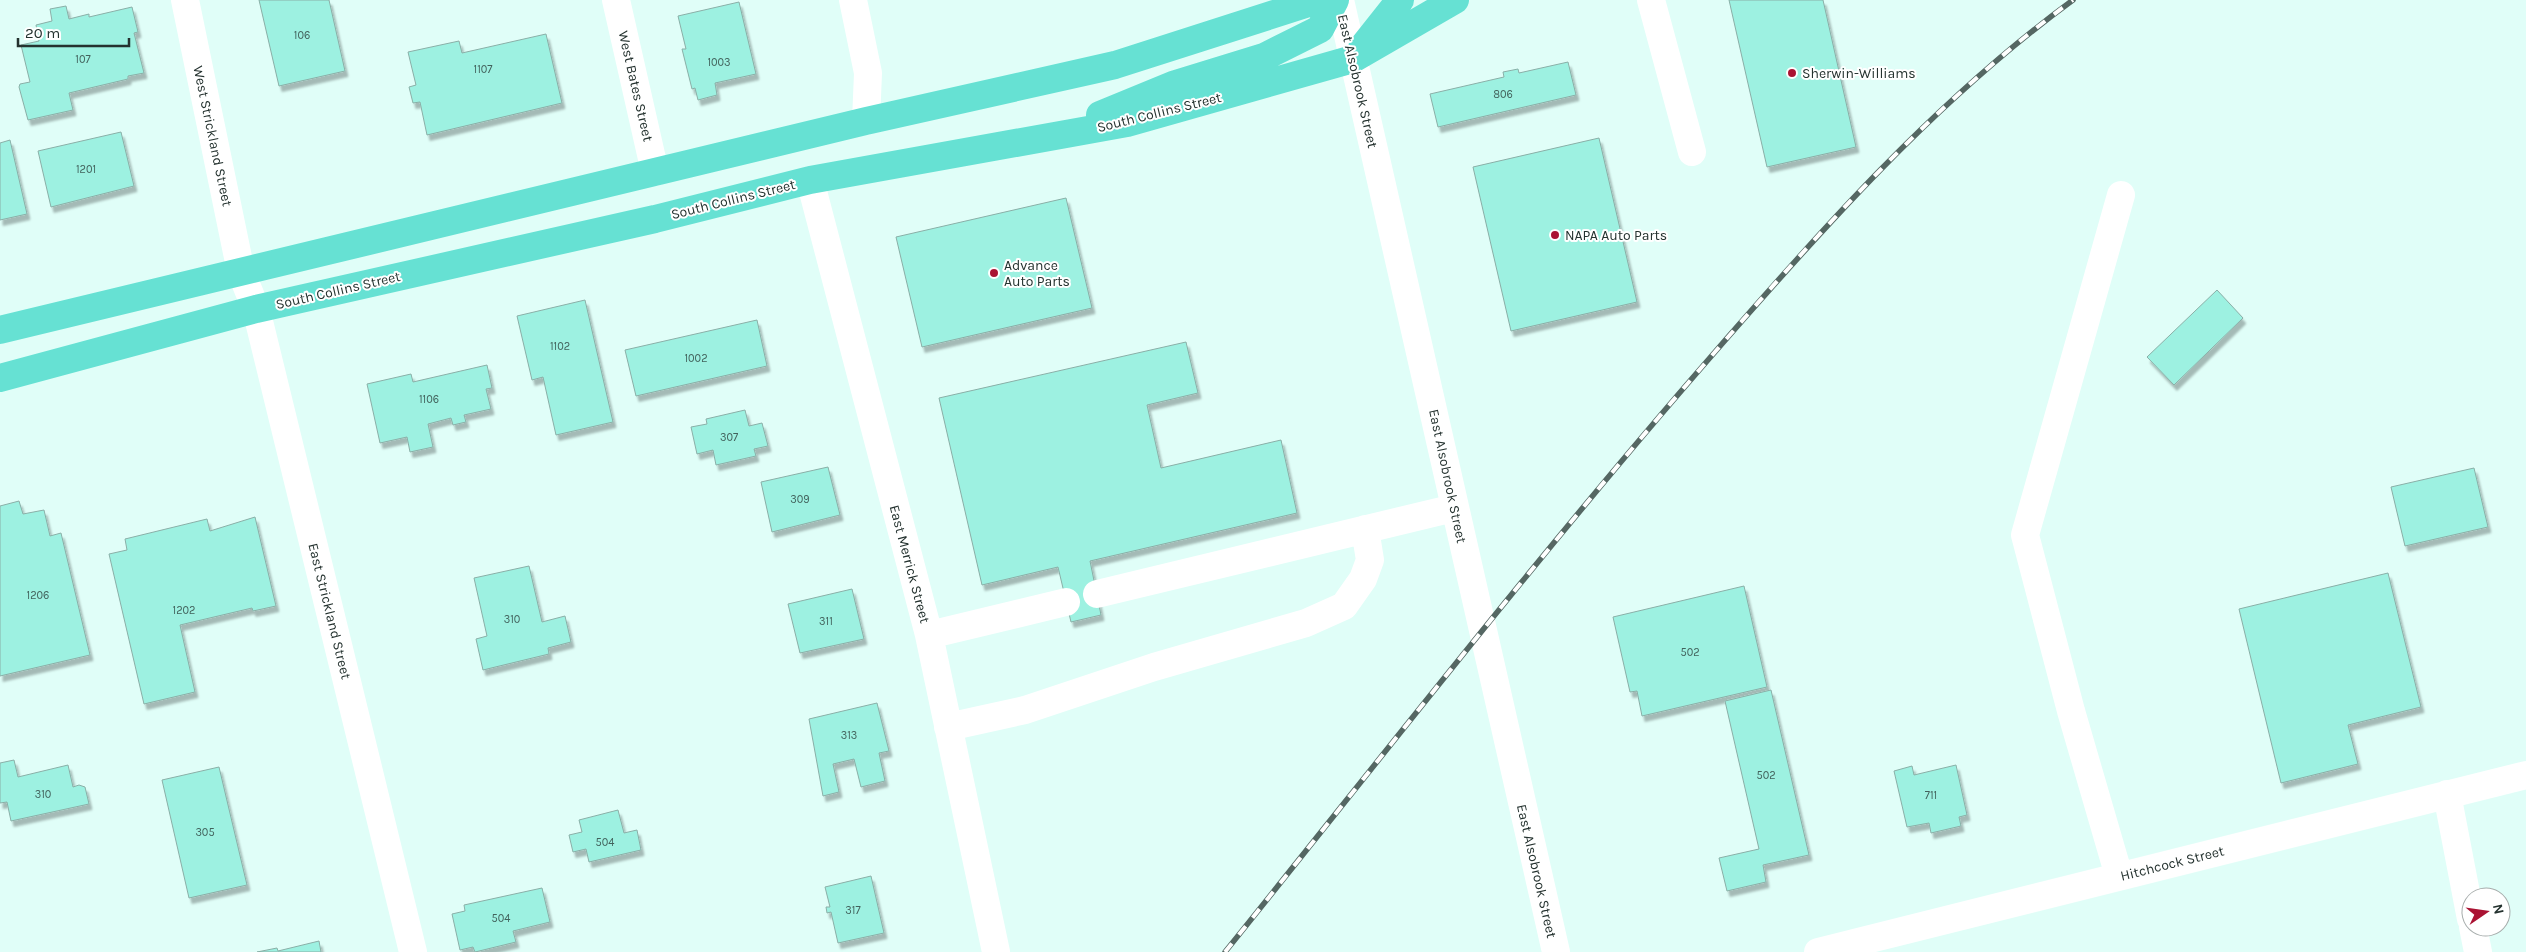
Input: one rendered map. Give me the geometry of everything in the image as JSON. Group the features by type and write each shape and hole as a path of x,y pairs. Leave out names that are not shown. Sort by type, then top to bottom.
{"main road":[{"path":"0,330 866,120 1115,65 1318,0"},
{"path":"1046,138 1173,85 1264,57 1320,29 1335,0"},
{"path":"1353,59 1400,0"},
{"name":"South Collins Street","path":"0,378 256,309 654,219 810,180 1127,123 1353,59 1455,0"}],"street":[{"name":"West Strickland Street","path":"185,0 241,272"},
{"name":"West Bates Street","path":"616,0 655,172"},
{"path":"853,0 868,73 866,120"},
{"name":"East Alsobrook Street","path":"1340,0 1556,952"},
{"path":"1650,0 1692,152"},
{"name":"East Merrick Street","path":"810,180 928,635 996,952"},
{"path":"2119,876 2071,711 2025,535 2121,195"},
{"name":"East Strickland Street","path":"241,272 256,309 413,952"},
{"path":"1097,594 1454,508"},
{"path":"948,727 1025,710 1154,667 1306,623 1344,606 1363,579 1370,560 1366,530"},
{"path":"928,635 1066,602"},
{"name":"Hitchcock Street","path":"1818,952 2526,775"},
{"path":"2447,794 2465,887"},
{"path":"2474,937 2478,952"}],"building":[{"path":"259,0 329,0 345,71 279,86"},
{"name":"Sherwin-Williams","path":"1729,0 1823,0 1856,147 1767,167"},
{"path":"739,2 756,74 715,83 717,95 698,100 695,88 692,89 682,49 686,49 678,16"},
{"path":"66,6 69,19 89,14 89,17 132,7 138,32 134,33 144,73 128,76 128,79 69,93 73,110 28,120 19,87 20,84 30,82 21,45 39,41 36,25 52,21 50,9"},
{"path":"546,34 562,103 427,135 420,102 413,103 409,87 416,85 408,52 459,41 462,53"},
{"path":"1568,62 1576,95 1438,127 1430,94 1504,77 1503,72 1518,69 1519,73"},
{"path":"121,132 134,186 51,207 38,151"},
{"name":"NAPA Auto Parts","path":"1599,138 1637,302 1511,331 1473,167"},
{"path":"10,140 27,214 0,220 0,143"},
{"name":"Advance Auto Parts","path":"1066,198 1092,308 922,347 896,237"},
{"path":"2217,290 2243,318 2174,385 2147,357"},
{"path":"585,300 613,422 556,435 543,377 532,380 517,316"},
{"path":"757,320 767,366 636,396 625,350"},
{"path":"1186,342 1198,393 1147,405 1161,468 1281,440 1297,513 1090,561 1101,615 1071,622 1058,567 982,585 939,398"},
{"path":"487,365 492,388 486,389 491,409 464,415 466,422 453,425 451,418 428,424 433,447 410,452 407,437 380,443 367,384 411,374 413,382"},
{"path":"745,410 749,426 762,423 768,446 754,449 756,456 716,465 713,450 697,454 691,427 707,424 706,419"},
{"path":"828,467 840,515 772,532 761,482"},
{"path":"2474,468 2488,527 2405,546 2391,487"},
{"path":"19,501 23,514 44,510 50,536 61,533 90,655 0,676 0,506"},
{"path":"255,517 276,606 253,611 252,608 180,625 195,692 144,704 109,554 127,550 125,539 207,519 210,531"},
{"path":"529,566 542,622 565,616 571,642 548,648 549,654 483,670 476,639 487,636 474,578"},
{"path":"2388,573 2421,707 2348,725 2358,764 2281,783 2239,609"},
{"path":"1744,586 1767,687 1642,716 1637,691 1630,692 1613,617"},
{"path":"852,589 864,639 800,653 788,604"},
{"path":"1771,690 1809,855 1763,865 1766,882 1727,891 1719,858 1759,849 1725,701"},
{"path":"877,703 889,751 879,753 885,781 861,787 854,759 833,764 839,792 823,796 809,719"},
{"path":"14,760 18,777 68,765 73,787 79,785 85,787 89,804 11,821 7,802 0,803 0,763"},
{"path":"1956,765 1967,815 1959,817 1961,826 1931,833 1929,823 1907,827 1894,771 1912,766 1914,775"},
{"path":"219,767 247,885 189,898 162,780"},
{"path":"618,810 624,833 637,830 641,850 589,862 586,849 573,852 569,835 582,832 579,820"},
{"path":"871,876 884,933 838,943 831,912 827,913 826,907 830,907 825,887"},
{"path":"542,888 550,922 513,931 516,942 475,952 473,947 460,950 452,914 465,911 464,905"},
{"path":"319,941 321,952 257,952 277,948 278,951"}],"railway":[{"path":"1225,952 1464,653 1646,432 1793,264 1836,216 1926,124 2022,39 2073,0"}],"place":[{"name":"Sherwin-Williams","path":"1792,73"},
{"name":"NAPA Auto Parts","path":"1555,235"},
{"name":"Advance Auto Parts","path":"994,273"}]}
